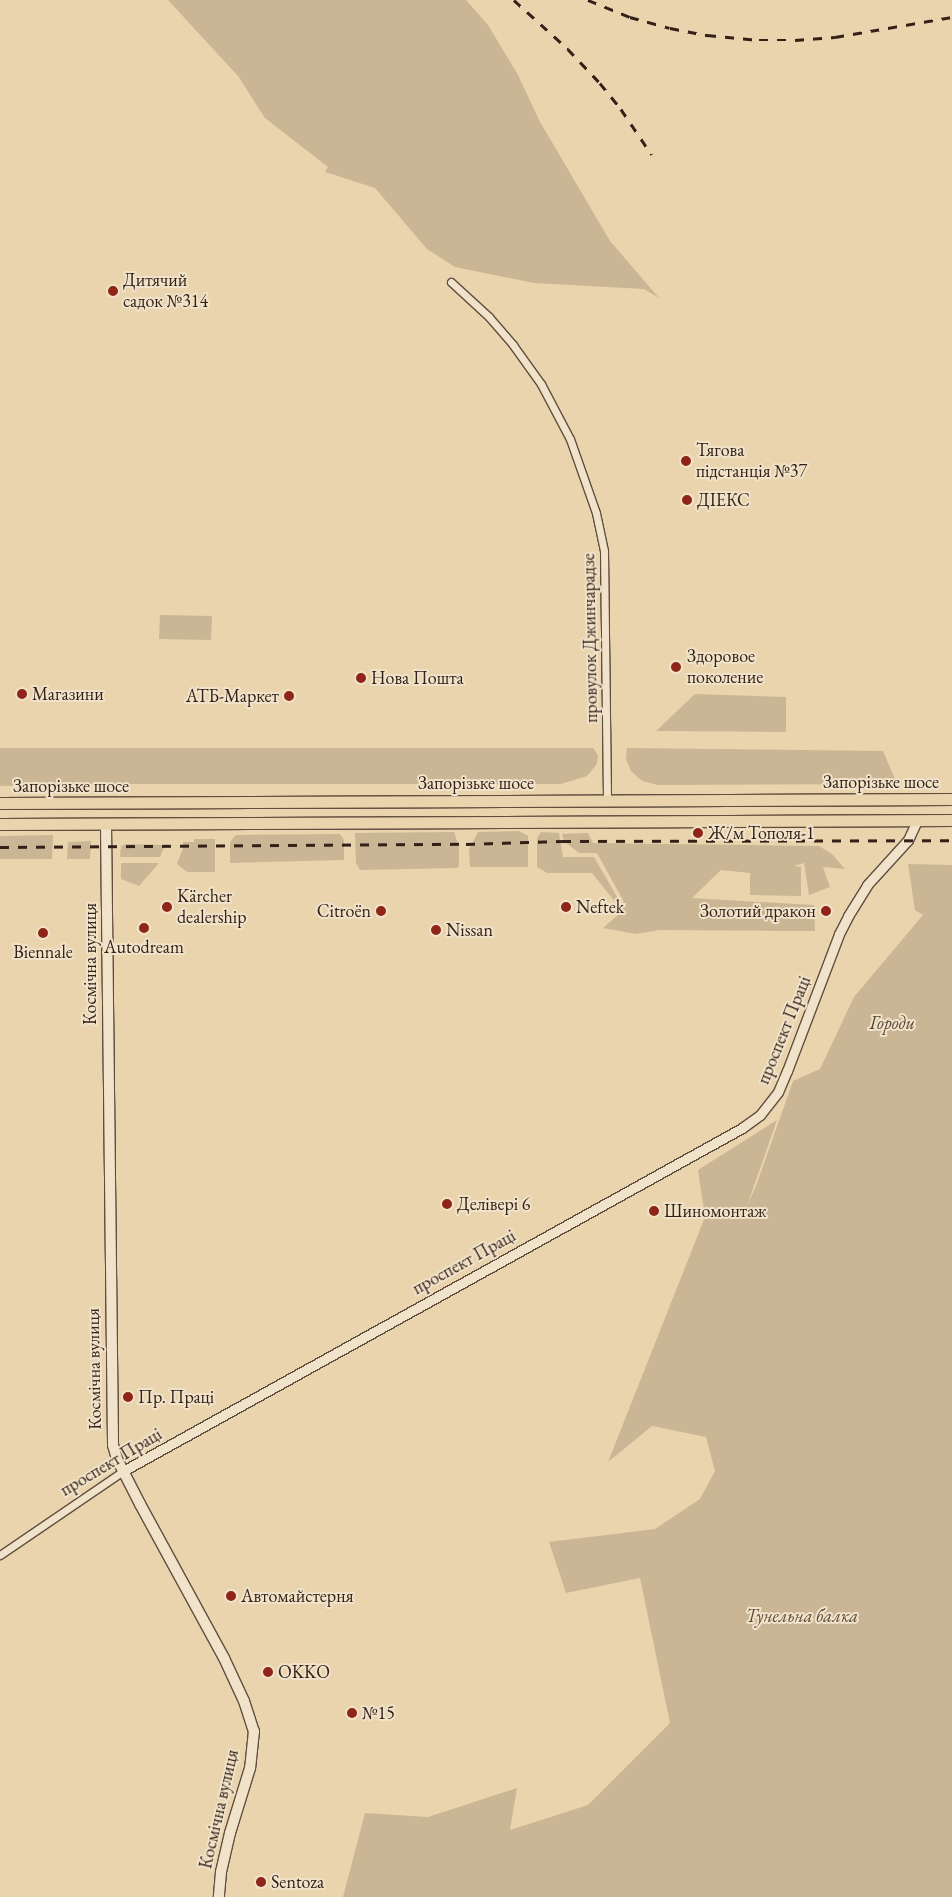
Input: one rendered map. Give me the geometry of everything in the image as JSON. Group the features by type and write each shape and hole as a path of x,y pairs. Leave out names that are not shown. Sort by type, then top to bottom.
{"main road":[{"path":"916,799 917,821"},
{"name":"Запорізьке шосе","path":"0,803 952,799"},
{"path":"607,801 607,822"},
{"name":"Космічна вулиця","path":"105,803 112,1433 115,1453 186,1591 224,1658 244,1701 254,1731 250,1768 226,1848 221,1872 219,1897"},
{"path":"0,824 952,820"}],"street":[{"name":"провулок Джинчарадзе","path":"451,282 489,317 513,345 541,384 570,439 588,487 604,551 607,801"},
{"name":"проспект Праці","path":"0,1555 124,1470 756,1119 769,1105 784,1078 839,934 848,916 867,885 908,840 917,821"}],"green space":[{"path":"168,0 466,0 488,25 518,75 539,120 610,241 659,298 644,289 534,283 455,267 427,249 375,188 325,172 328,167 265,118 238,76"},
{"path":"160,615 212,616 211,640 159,639"},
{"path":"695,694 786,697 786,732 656,731"},
{"path":"0,748 593,748 598,755 597,764 587,776 561,784 85,784 0,786"},
{"path":"627,748 883,751 897,784 658,785 642,781 631,771 626,759"},
{"path":"519,831 528,836 528,867 470,867 469,849 478,832"},
{"path":"454,832 459,847 459,866 457,868 360,870 356,863 355,833"},
{"path":"541,832 559,833 563,857 594,857 620,902 616,903 592,873 547,873 537,867 537,838"},
{"path":"588,833 593,843 819,846 832,854 845,869 823,867 830,887 809,895 804,863 794,866 801,867 801,896 750,895 750,873 721,870 692,898 814,905 815,931 659,930 636,934 603,928 618,915 618,905 624,902 597,853 579,853 564,841 562,834"},
{"path":"340,834 344,840 344,860 230,863 230,842 236,835"},
{"path":"53,835 52,859 0,859 0,836"},
{"path":"194,839 215,839 215,872 187,872 177,864 183,848 183,842 194,842"},
{"path":"91,841 90,859 67,859 68,842"},
{"path":"126,844 164,845 164,848 160,857 120,857 121,846"},
{"path":"121,863 159,863 139,886 121,879"},
{"name":"Тунельна балка","path":"908,864 952,865 952,1897 343,1897 365,1813 428,1817 517,1788 510,1830 588,1805 670,1723 640,1578 566,1593 549,1542 655,1529 700,1499 715,1471 706,1437 652,1426 608,1462 705,1217 698,1170 777,1120 747,1206 756,1186 793,1081 820,1069 854,997 923,915 915,910"}],"railway":[{"path":"514,0 568,49 600,83 621,109 652,155"},
{"path":"588,0 630,17 670,28 707,35 759,40 835,37 952,17"},
{"path":"0,847 466,844 562,841 952,840"}],"place":[{"name":"Дитячий садок №314","path":"113,291"},
{"name":"Тягова пiдстанцiя №37","path":"686,461"},
{"name":"ДІЕКС","path":"687,500"},
{"name":"Здоровое поколение","path":"676,667"},
{"name":"Нова Пошта","path":"361,678"},
{"name":"Магазини","path":"22,694"},
{"name":"АТБ-Маркет","path":"289,696"},
{"name":"Ж/м Тополя-1","path":"698,833"},
{"name":"Kärcher dealership","path":"167,907"},
{"name":"Neftek","path":"566,907"},
{"name":"Citroën","path":"381,911"},
{"name":"Золотий дракон","path":"826,911"},
{"name":"Autodream","path":"144,928"},
{"name":"Nissan","path":"436,930"},
{"name":"Biennale","path":"43,933"},
{"name":"Делівері 6","path":"447,1204"},
{"name":"Шиномонтаж","path":"654,1211"},
{"name":"Пр. Праці","path":"128,1397"},
{"name":"Автомайстерня","path":"231,1596"},
{"name":"OKKO","path":"268,1672"},
{"name":"№15","path":"352,1713"},
{"name":"Sentoza","path":"261,1882"}],"park label":[{"name":"Городи","path":"892,1023"}]}
